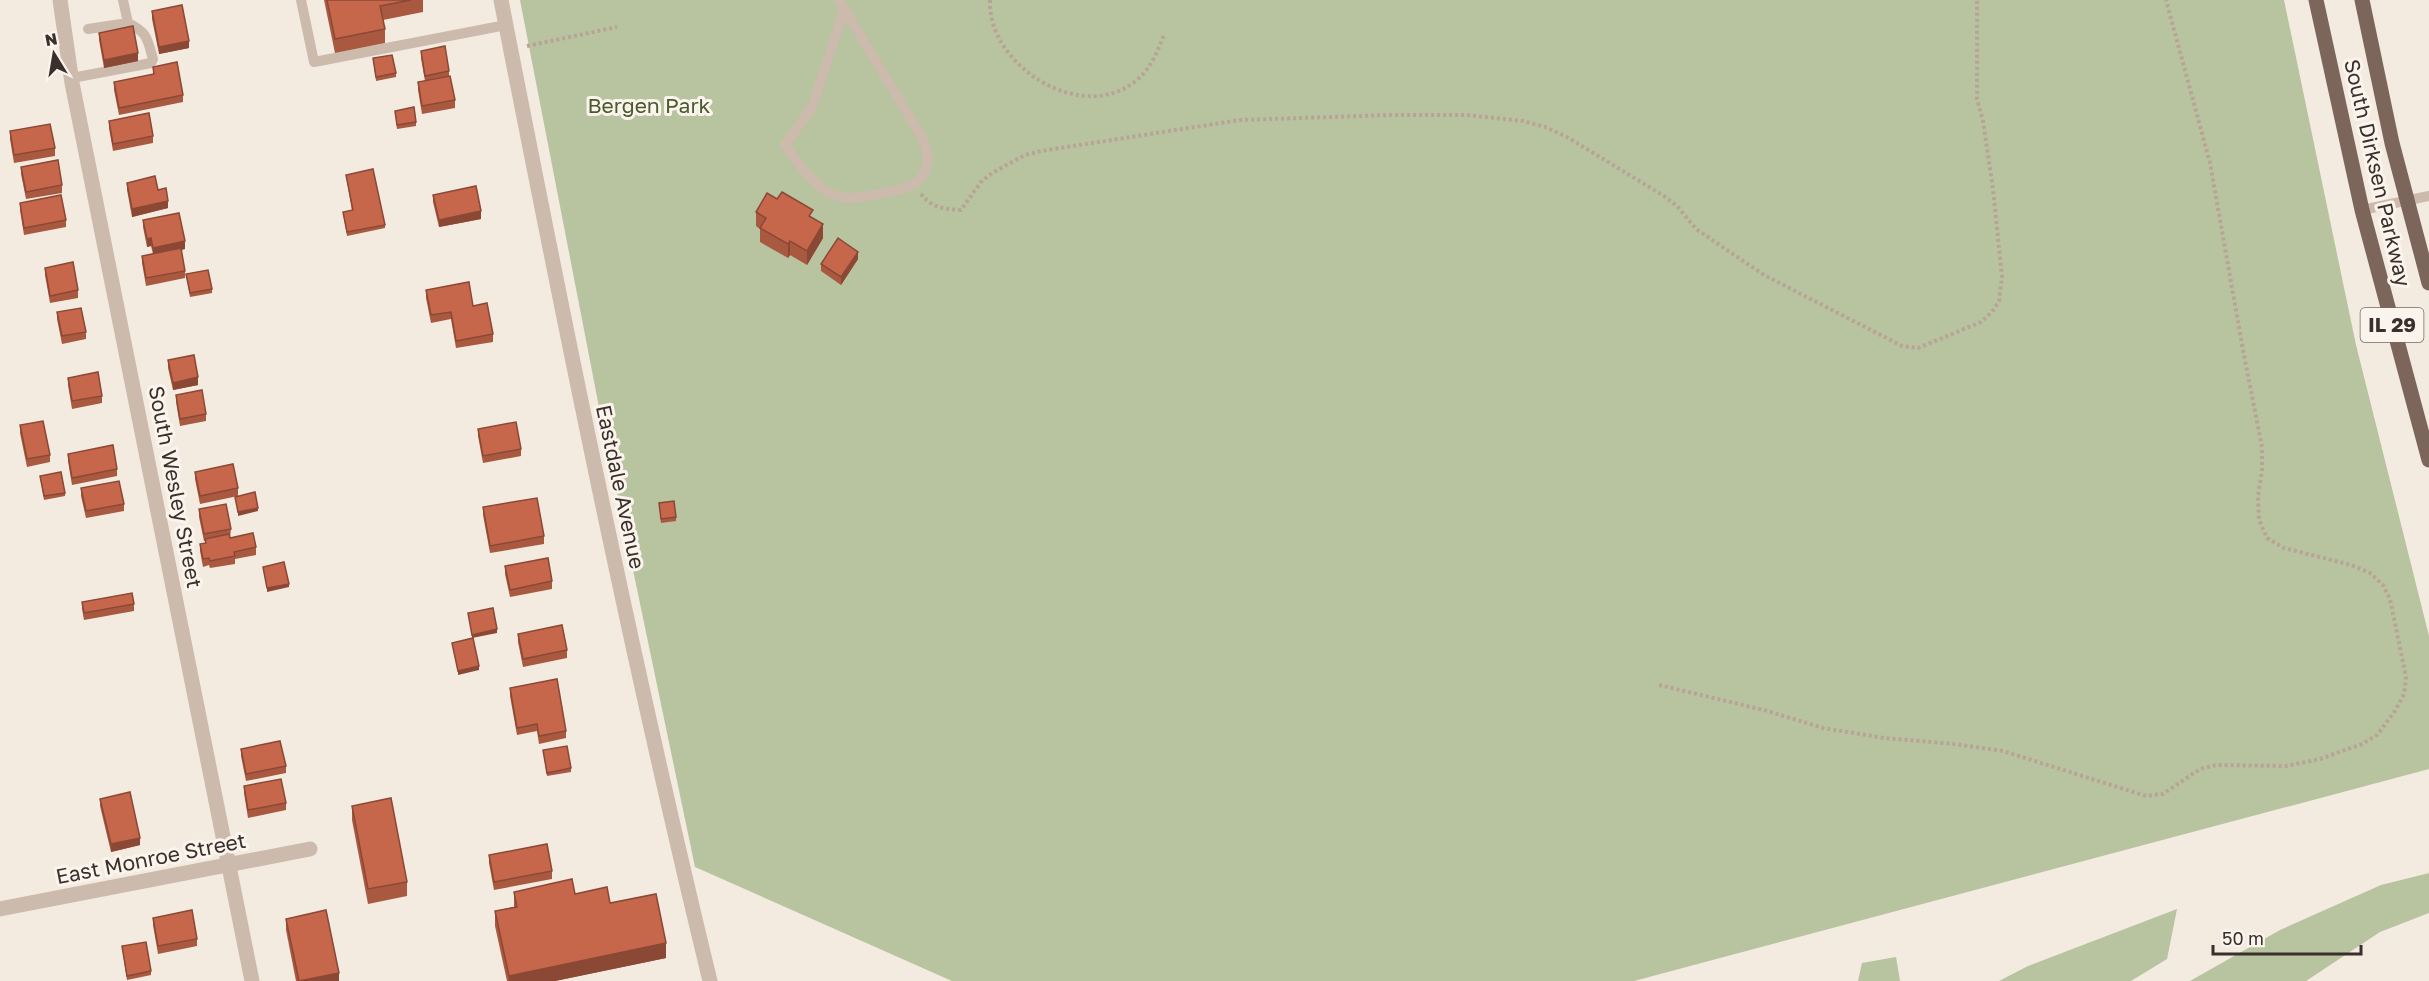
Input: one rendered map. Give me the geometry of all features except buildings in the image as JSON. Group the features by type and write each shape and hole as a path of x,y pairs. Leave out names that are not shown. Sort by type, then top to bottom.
{"main road":[{"name":"South Dirksen Parkway","path":"2316,0 2362,210 2429,460"},
{"name":"South Dirksen Parkway","path":"2362,0 2392,143 2429,283"}],"street":[{"name":"South Wesley Street","path":"60,0 72,78 252,981"},
{"name":"Eastdale Avenue","path":"501,0 615,566 710,981"},
{"name":"East Monroe Street","path":"0,909 310,849"}],"lane":[{"path":"123,0 128,23"},
{"path":"301,0 314,62 506,25"},
{"path":"841,5 924,141 929,157 927,169 919,182 901,190 849,199 834,195 819,186 785,145 812,107 841,5"},
{"path":"72,78 151,63 153,59 147,38 142,30 128,23 88,29"},
{"path":"2362,210 2429,196"}],"path":[{"path":"990,0 995,33 1002,46 1015,61 1034,76 1073,94 1092,97 1111,93 1139,79 1157,51 1164,35"},
{"path":"913,185 928,202 942,209 961,210 981,182 992,172 1025,155 1240,120 1466,115 1523,121 1545,127 1567,137 1664,196 1677,206 1696,229 1790,290 1902,346 1918,348 1981,322 1992,312 1999,301 2002,277 2000,250 1983,121 1977,99 1977,0"},
{"path":"1659,685 1764,710 1823,728 1884,738 2003,751 2146,796 2163,794 2200,770 2216,765 2286,766 2320,759 2362,744 2377,735 2404,694 2406,677 2390,600 2383,585 2370,573 2351,565 2284,548 2267,538 2259,519 2258,496 2262,470 2262,447 2210,163 2166,0"},
{"path":"511,50 618,27"}],"green space":[{"name":"Bergen Park","path":"520,0 2284,0 2356,345 2429,636 2429,769 1634,981 952,981 695,867 599,407"},
{"path":"2429,873 2429,913 2380,932 2306,981 2190,981 2280,930 2381,885"},
{"path":"2177,909 2167,959 2131,981 1999,981 2028,966"},
{"path":"1896,957 1900,981 1858,981 1862,963"}]}
